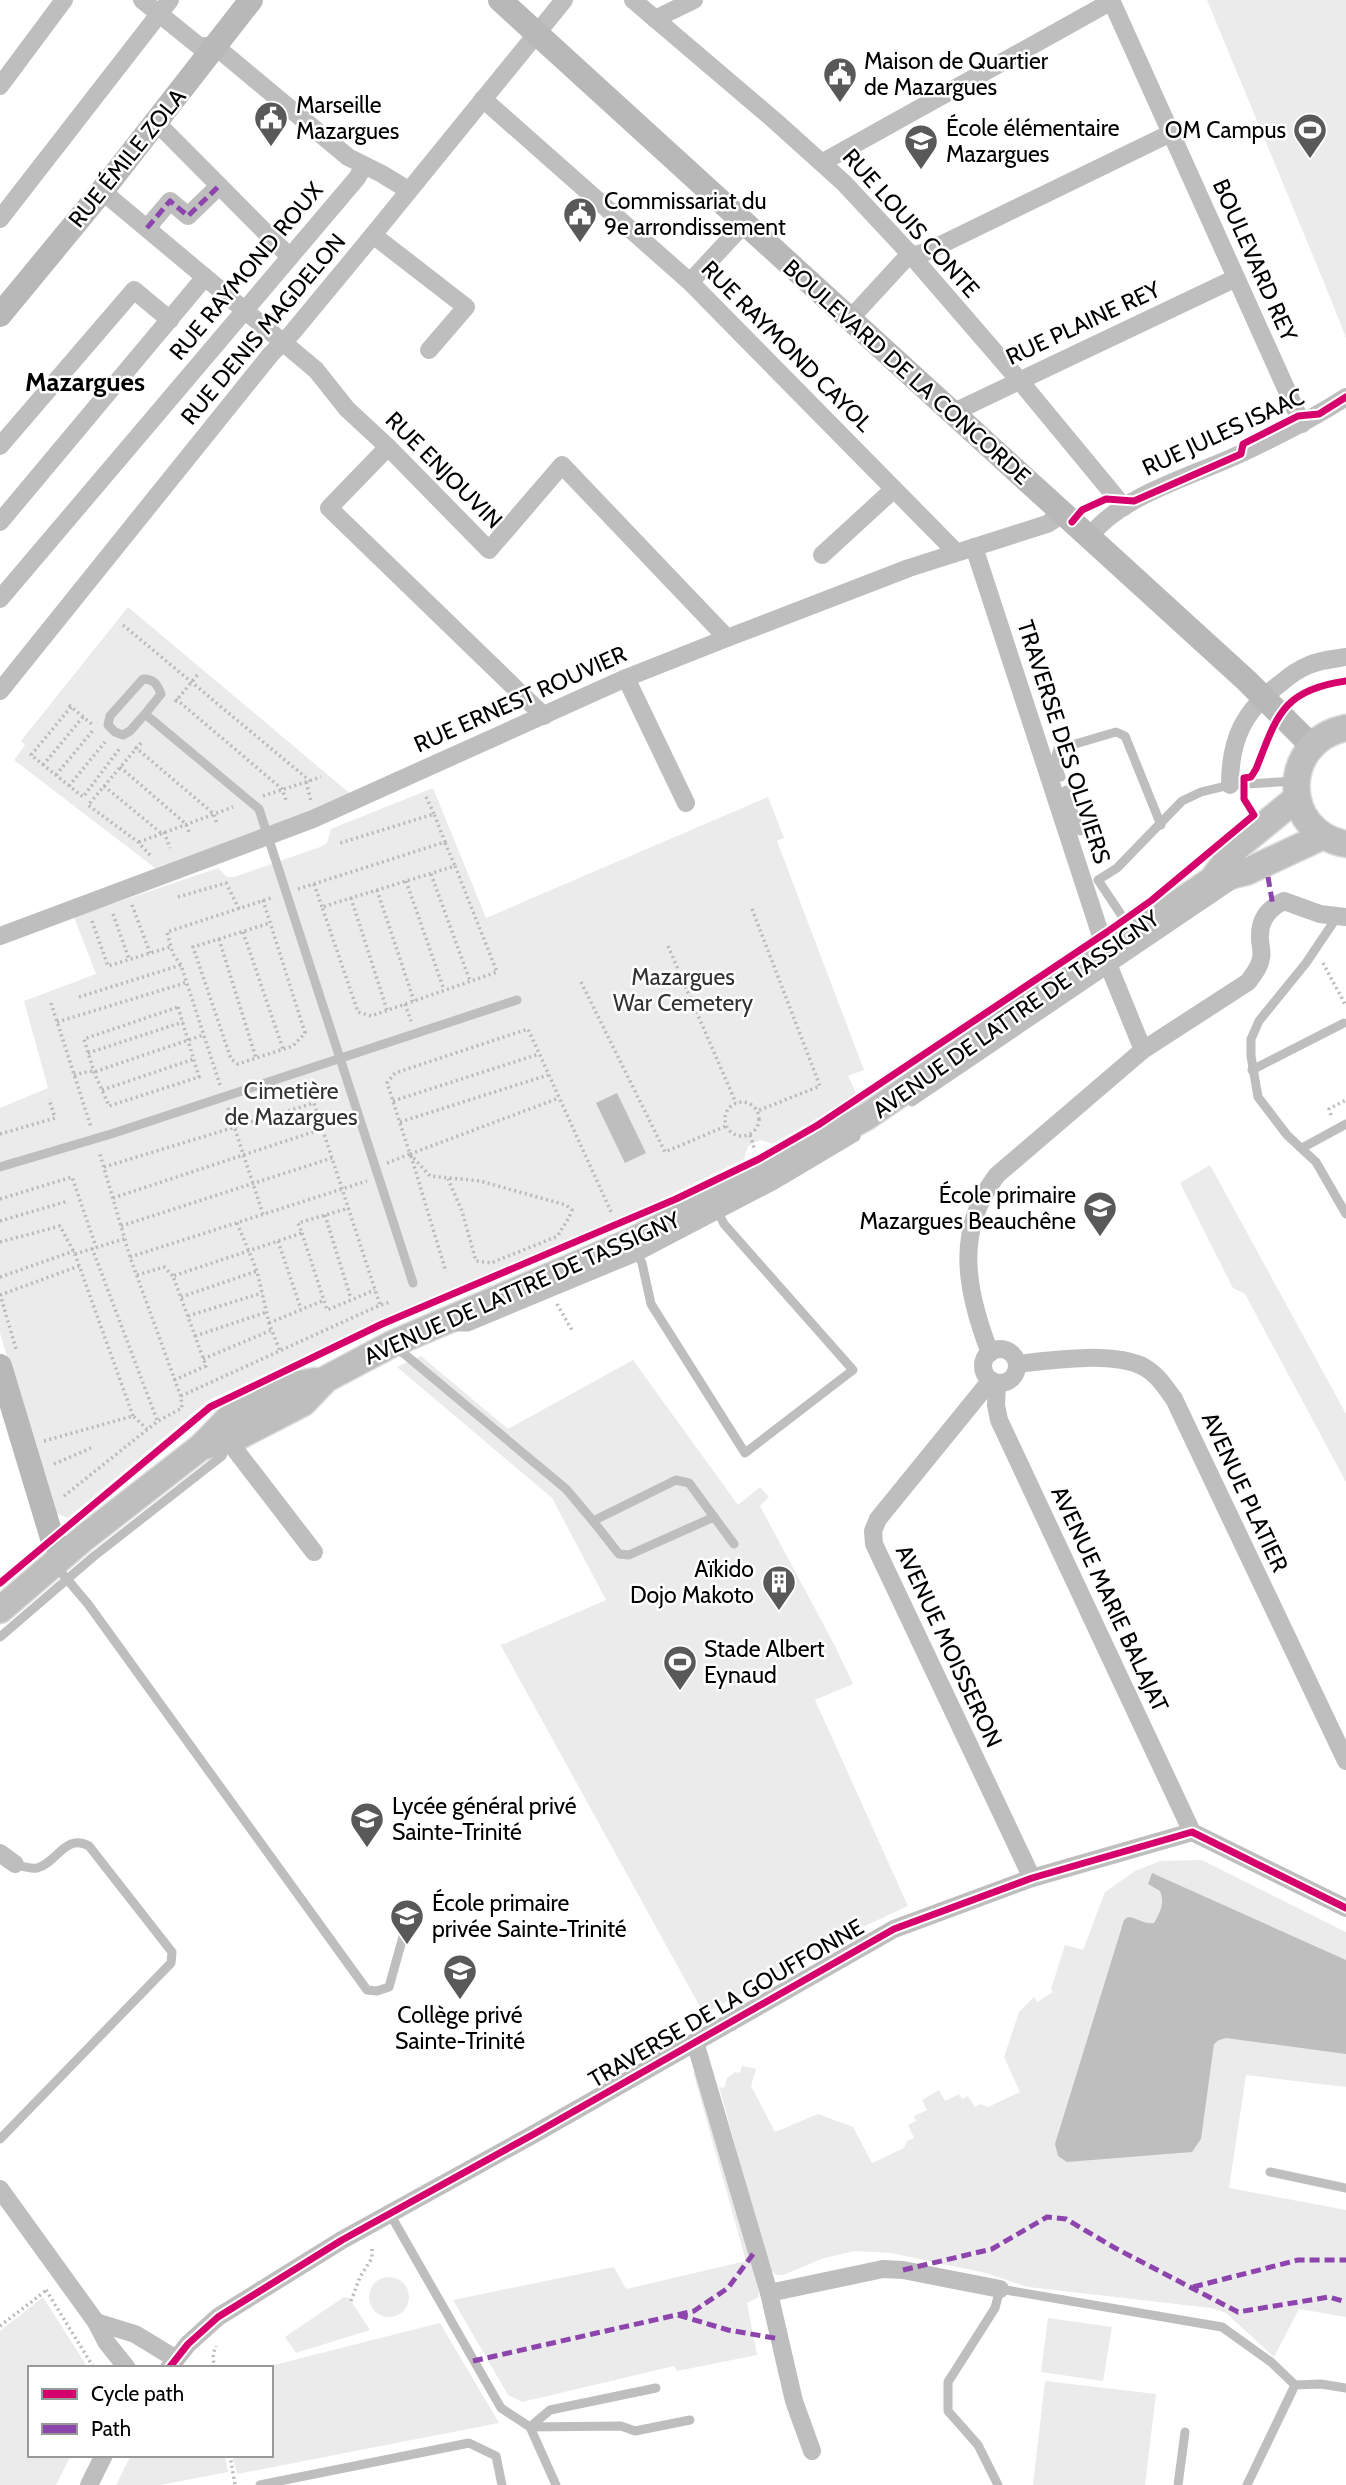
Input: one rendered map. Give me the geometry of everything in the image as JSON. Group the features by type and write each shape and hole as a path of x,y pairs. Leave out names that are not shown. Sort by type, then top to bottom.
{"main road":[{"path":"1334,840 1311,825 1302,813 1297,790 1304,757 1312,746 1323,737 1346,728"},
{"name":"AVENUE DE LATTRE DE TASSIGNY","path":"0,1610 61,1566 201,1447 231,1416 299,1384 326,1379 429,1327 636,1249 716,1208 866,1117 1108,960 1133,933 1212,880 1236,848 1297,790"},
{"name":"AVENUE DE LATTRE DE TASSIGNY","path":"1212,880 1246,872 1334,840"},
{"name":"AVENUE DE LATTRE DE TASSIGNY","path":"201,1447 241,1435 303,1403 326,1379"}],"street":[{"path":"142,0 165,7 200,46 215,46 348,157 382,173 408,190"},
{"name":"RUE ÉMILE ZOLA","path":"3,304 103,191 251,0"},
{"name":"BOULEVARD DE LA CONCORDE","path":"500,0 1263,696 1312,746"},
{"name":"RUE DENIS MAGDELON","path":"0,691 271,354 373,235 564,0"},
{"name":"RUE LOUIS CONTE","path":"633,0 823,162 911,255 1124,507"},
{"path":"655,19 694,0"},
{"path":"823,162 1112,1"},
{"name":"BOULEVARD REY","path":"1112,1 1302,424"},
{"path":"0,86 54,4"},
{"path":"0,219 165,7"},
{"name":"RUE RAYMOND CAYOL","path":"483,99 691,282 956,552"},
{"path":"156,122 290,257"},
{"path":"849,320 907,257 926,252 1171,133"},
{"name":"RUE RAYMOND ROUX","path":"0,599 246,311 365,166"},
{"path":"147,228 170,201 188,216 219,186"},
{"name":"RUE ENJOUVIN","path":"103,191 316,370 347,409 489,550 562,465 727,638"},
{"path":"691,282 744,224"},
{"path":"373,235 466,307 429,350"},
{"path":"0,522 205,277"},
{"name":"RUE PLAINE REY","path":"952,413 1236,278"},
{"path":"0,446 7,425 134,290 170,320"},
{"name":"RUE JULES ISAAC","path":"1089,538 1098,525 1124,507 1302,424 1346,397"},
{"path":"388,447 329,508 544,716"},
{"path":"822,555 894,488"},
{"name":"RUE ERNEST ROUVIER","path":"0,936 313,819 626,678 908,568 1047,524 1063,514"},
{"name":"TRAVERSE DES OLIVIERS","path":"974,547 1108,960 1143,1050"},
{"path":"1230,785 1230,762 1237,737 1250,710 1263,696 1308,665 1346,657"},
{"path":"626,678 687,803"},
{"path":"990,1353 982,1332 969,1271 970,1234 974,1213 983,1193 997,1175 1143,1050 1248,982 1262,958 1259,932 1265,916 1273,906 1284,901 1341,917"},
{"path":"997,1350 1010,1352 1017,1364 1017,1371 1009,1381 994,1382 984,1370 986,1357 997,1350"},
{"name":"AVENUE PLATIER","path":"1017,1364 1084,1359 1124,1360 1144,1367 1159,1378 1174,1399 1346,1761"},
{"path":"10,1364 61,1566"},
{"name":"AVENUE MARIE BALAJAT","path":"994,1382 999,1420 1192,1832"},
{"name":"AVENUE MOISSERON","path":"994,1382 878,1519 873,1531 874,1544 1032,1878"},
{"path":"228,1439 314,1552"},
{"path":"1192,1832 1346,1908"},
{"name":"TRAVERSE DE LA GOUFFONNE","path":"172,2363 218,2316 342,2240 894,1929 1032,1878 1192,1832"},
{"path":"0,1853 15,1864"},
{"path":"695,2042 769,2293 794,2401 812,2451"},
{"path":"0,2189 125,2366"},
{"path":"769,2293 883,2269 903,2270 1000,2289"},
{"path":"96,2322 135,2334 172,2363"},
{"path":"89,2485 103,2457"}],"lane":[{"path":"143,678 152,679 161,694 145,714 130,731 120,734 108,725 110,716 143,678"},
{"path":"145,714 260,810 413,1283"},
{"path":"1061,777 1055,759 1058,749 1116,732 1125,736 1161,825"},
{"path":"1133,933 1098,880 1117,868 1182,801 1201,792 1230,785 1297,790"},
{"path":"1066,790 1080,831"},
{"path":"908,1104 1108,960 1241,879 1246,872"},
{"path":"1341,917 1259,1021 1251,1039 1252,1070 1258,1097 1287,1135 1316,1162 1345,1209"},
{"path":"0,1167 517,1000"},
{"path":"1252,1070 1344,1023"},
{"path":"1302,1148 1346,1124"},
{"path":"636,1249 651,1304 745,1453 853,1370 724,1224 716,1208 777,1184 864,1132"},
{"path":"392,1344 566,1489 619,1554 629,1555 714,1517"},
{"path":"0,1637 61,1566 222,1456 228,1439"},
{"path":"593,1521 676,1480 689,1483 734,1544"},
{"path":"61,1566 367,1990 377,1991 389,1987 406,1926"},
{"path":"0,2139 171,1963 172,1952 89,1846 74,1843 64,1847 37,1868 15,1864"},
{"path":"1270,2172 1346,2188"},
{"path":"390,2214 500,2408 530,2427 621,2426 635,2431 690,2420"},
{"path":"998,2485 978,2445 948,2411 948,2382 995,2308 1000,2289 1222,2327 1271,2362 1295,2385 1321,2384 1346,2388"},
{"path":"1247,2485 1295,2385"},
{"path":"530,2427 550,2410 656,2388"},
{"path":"530,2427 556,2485"},
{"path":"1178,2485 1185,2432"},
{"path":"260,2485 469,2443 496,2456 502,2485"}],"path":[{"path":"123,625 308,781 312,803"},
{"path":"158,685 282,789 286,800"},
{"path":"71,707 30,755 83,797 120,747"},
{"path":"43,765 83,717"},
{"path":"56,775 95,727"},
{"path":"120,734 214,814 217,825"},
{"path":"69,786 108,738"},
{"path":"120,768 186,824 190,835"},
{"path":"138,842 321,777"},
{"path":"104,786 163,833 170,848"},
{"path":"314,884 358,1012 371,1016 497,972 426,797"},
{"path":"88,805 138,842 150,855"},
{"path":"337,844 434,814"},
{"path":"263,1214 181,964 170,947 167,932 444,842"},
{"path":"322,907 455,866"},
{"path":"431,874 470,981"},
{"path":"405,881 444,990"},
{"path":"178,897 226,883 239,909"},
{"path":"377,890 414,1001"},
{"path":"351,898 387,1010"},
{"path":"263,901 270,923 305,1033 293,1046 238,1064 231,1059 193,947 270,923"},
{"path":"131,903 150,953"},
{"path":"752,909 820,1086 757,1111"},
{"path":"112,912 129,960"},
{"path":"92,920 108,966 170,947"},
{"path":"243,932 283,1049"},
{"path":"219,939 256,1058"},
{"path":"668,946 736,1104"},
{"path":"1315,949 1346,1006"},
{"path":"79,997 181,964"},
{"path":"581,982 665,1152 726,1126"},
{"path":"57,1022 186,983"},
{"path":"51,1003 95,1138 124,1239 181,1397 182,1408 158,1421 68,1496 54,1499"},
{"path":"178,1007 183,1022 199,1077 108,1105 84,1039 178,1007"},
{"path":"88,1053 183,1022"},
{"path":"446,1272 387,1083 395,1073 528,1029 612,1214"},
{"path":"74,1075 94,1072 203,1035"},
{"path":"393,1101 539,1054"},
{"path":"102,1090 194,1059"},
{"path":"400,1122 549,1075"},
{"path":"130,1257 342,1189 410,1154 559,1098"},
{"path":"0,1134 55,1118 48,1100"},
{"path":"1335,1123 1329,1109 1346,1100"},
{"path":"103,1168 314,1103 380,1305"},
{"path":"736,1104 749,1104 759,1116 757,1127 750,1135 738,1136 726,1126 726,1113 736,1104"},
{"path":"113,1198 322,1129"},
{"path":"750,1135 759,1159"},
{"path":"410,1154 430,1176 480,1181 566,1205 572,1210 568,1224 561,1228 558,1236 491,1263 476,1261 462,1211 448,1178"},
{"path":"121,1226 332,1158"},
{"path":"0,1199 72,1177 94,1248 158,1421"},
{"path":"0,1222 68,1201"},
{"path":"349,1208 298,1223 322,1300 327,1310 375,1290"},
{"path":"325,1215 351,1299"},
{"path":"237,1223 257,1270 269,1323 281,1350"},
{"path":"0,1242 60,1226 74,1252 133,1416 147,1430"},
{"path":"173,1276 302,1233"},
{"path":"0,1277 74,1252 124,1239"},
{"path":"278,1241 301,1309"},
{"path":"10,1364 0,1294 79,1266"},
{"path":"136,1275 164,1267 173,1276 188,1315 206,1366 174,1380"},
{"path":"181,1297 257,1270"},
{"path":"188,1315 262,1293"},
{"path":"269,1323 322,1300"},
{"path":"181,1397 390,1302"},
{"path":"195,1336 267,1311"},
{"path":"203,1359 272,1330"},
{"path":"43,1444 42,1441 133,1416"},
{"path":"38,1468 91,1448"},
{"path":"351,2301 360,2277 372,2258 371,2243 365,2246"},
{"path":"0,2326 46,2290 93,2366"},
{"path":"214,2366 216,2346"},
{"path":"230,2457 235,2485"}],"green space":[{"name":"OM Campus","path":"1207,0 1346,0 1346,338 1330,297"},
{"path":"128,607 353,796 155,868 14,760 25,745 21,741"},
{"name":"Cimetière de Mazargues","path":"433,788 486,918 768,797 784,838 777,841 864,1070 848,1076 857,1095 773,1144 760,1140 748,1146 744,1159 633,1213 410,1307 207,1401 68,1518 53,1512 0,1333 0,1108 48,1088 24,1001 96,974 74,917 218,868 227,877 234,877 320,847 327,843 331,829"},
{"path":"1210,1165 1346,1414 1346,1482 1245,1294 1233,1288 1180,1183"},
{"name":"Stade Albert Eynaud","path":"421,1356 508,1429 633,1360 738,1505 760,1487 769,1497 760,1506 853,1684 815,1700 908,1906 854,1931 704,2014 500,1644 606,1600 552,1498 397,1367"},
{"path":"1202,1860 1346,1932 1346,2087 1246,2075 1229,2188 1346,2210 1346,2317 1299,2309 1274,2357 1226,2313 1211,2308 1028,2287 986,2273 891,2253 855,2251 824,2258 783,2275 776,2275 769,2268 719,2087 724,2088 727,2078 735,2072 740,2073 742,2066 756,2069 751,2086 775,2132 818,2114 853,2127 872,2163 904,2148 907,2141 914,2138 908,2125 916,2121 914,2116 927,2110 922,2100 939,2090 945,2101 959,2094 962,2099 968,2096 975,2107 980,2104 988,2107 1020,2092 1004,2057 1019,2012 1034,1997 1037,2002 1053,1992 1051,1989 1065,1945 1083,1950 1105,1892 1135,1871 1160,1861"},
{"path":"693,2072 697,2074 757,2277 759,2297 747,2303 757,2355 677,2371 674,2366 522,2402 508,2395 453,2300 614,2267 626,2289 746,2261"},
{"path":"389,2277 397,2278 403,2283 408,2289 408,2305 403,2311 397,2316 389,2317 381,2316 375,2311 370,2305 369,2297 370,2289 375,2283 381,2278"},
{"path":"43,2297 87,2366 28,2366 28,2457 70,2457 56,2485 0,2485 0,2331"},
{"path":"344,2297 349,2298 370,2330 296,2353 285,2337"},
{"path":"1048,2318 1112,2327 1103,2381 1041,2372"},
{"path":"440,2323 499,2423 237,2474 233,2457 273,2457 273,2366 270,2366"},
{"path":"1045,2381 1156,2394 1145,2485 1033,2485"},
{"path":"130,2457 225,2457 228,2472 160,2485 116,2485"}],"shaded area":[{"path":"617,1093 646,1153 625,1163 596,1103"},
{"path":"1152,1873 1346,1960 1346,2054 1226,2038 1219,2040 1214,2044 1201,2139 1192,2152 1067,2162 1058,2156 1055,2144 1124,1920 1128,1917 1154,1923 1161,1908 1160,1891 1148,1884"}],"marked path":[{"path":"147,228 170,201 188,216 219,186"},
{"path":"1268,877 1273,906"},
{"path":"903,2270 992,2249 1047,2217 1066,2219 1115,2248 1238,2312 1329,2297 1346,2302"},
{"path":"473,2361 694,2311 728,2288 756,2250"},
{"path":"1193,2287 1298,2260 1346,2260"},
{"path":"678,2315 728,2330 780,2339"}],"cycle path":[{"path":"1072,522 1082,510 1106,499 1134,501 1241,454 1243,444 1298,416 1319,414 1346,397"},
{"path":"0,1583 210,1407 382,1324 676,1199 759,1159 818,1125 1107,932 1152,900 1254,815 1244,799 1244,778 1251,777 1256,769 1277,720 1295,699 1308,691 1346,681"},
{"path":"171,2366 188,2344 218,2317 342,2240 894,1929 1032,1878 1192,1832 1346,1908"}],"place":[{"name":"Maison de Quartier de Mazargues","path":"840,104"},
{"name":"Marseille Mazargues","path":"271,148"},
{"name":"OM Campus","path":"1310,160"},
{"name":"École élémentaire Mazargues","path":"921,171"},
{"name":"Commissariat du 9e arrondissement","path":"580,244"},
{"name":"École primaire Mazargues Beauchêne","path":"1100,1238"},
{"name":"Aïkido Dojo Makoto","path":"779,1612"},
{"name":"Stade Albert Eynaud","path":"680,1692"},
{"name":"Lycée général privé Sainte-Trinité","path":"367,1849"},
{"name":"École primaire privée Sainte-Trinité","path":"407,1946"},
{"name":"Collège privé Sainte-Trinité","path":"460,2001"}],"district":[{"name":"Mazargues","path":"85,382"}],"park label":[{"name":"Mazargues War Cemetery","path":"683,990"}]}
